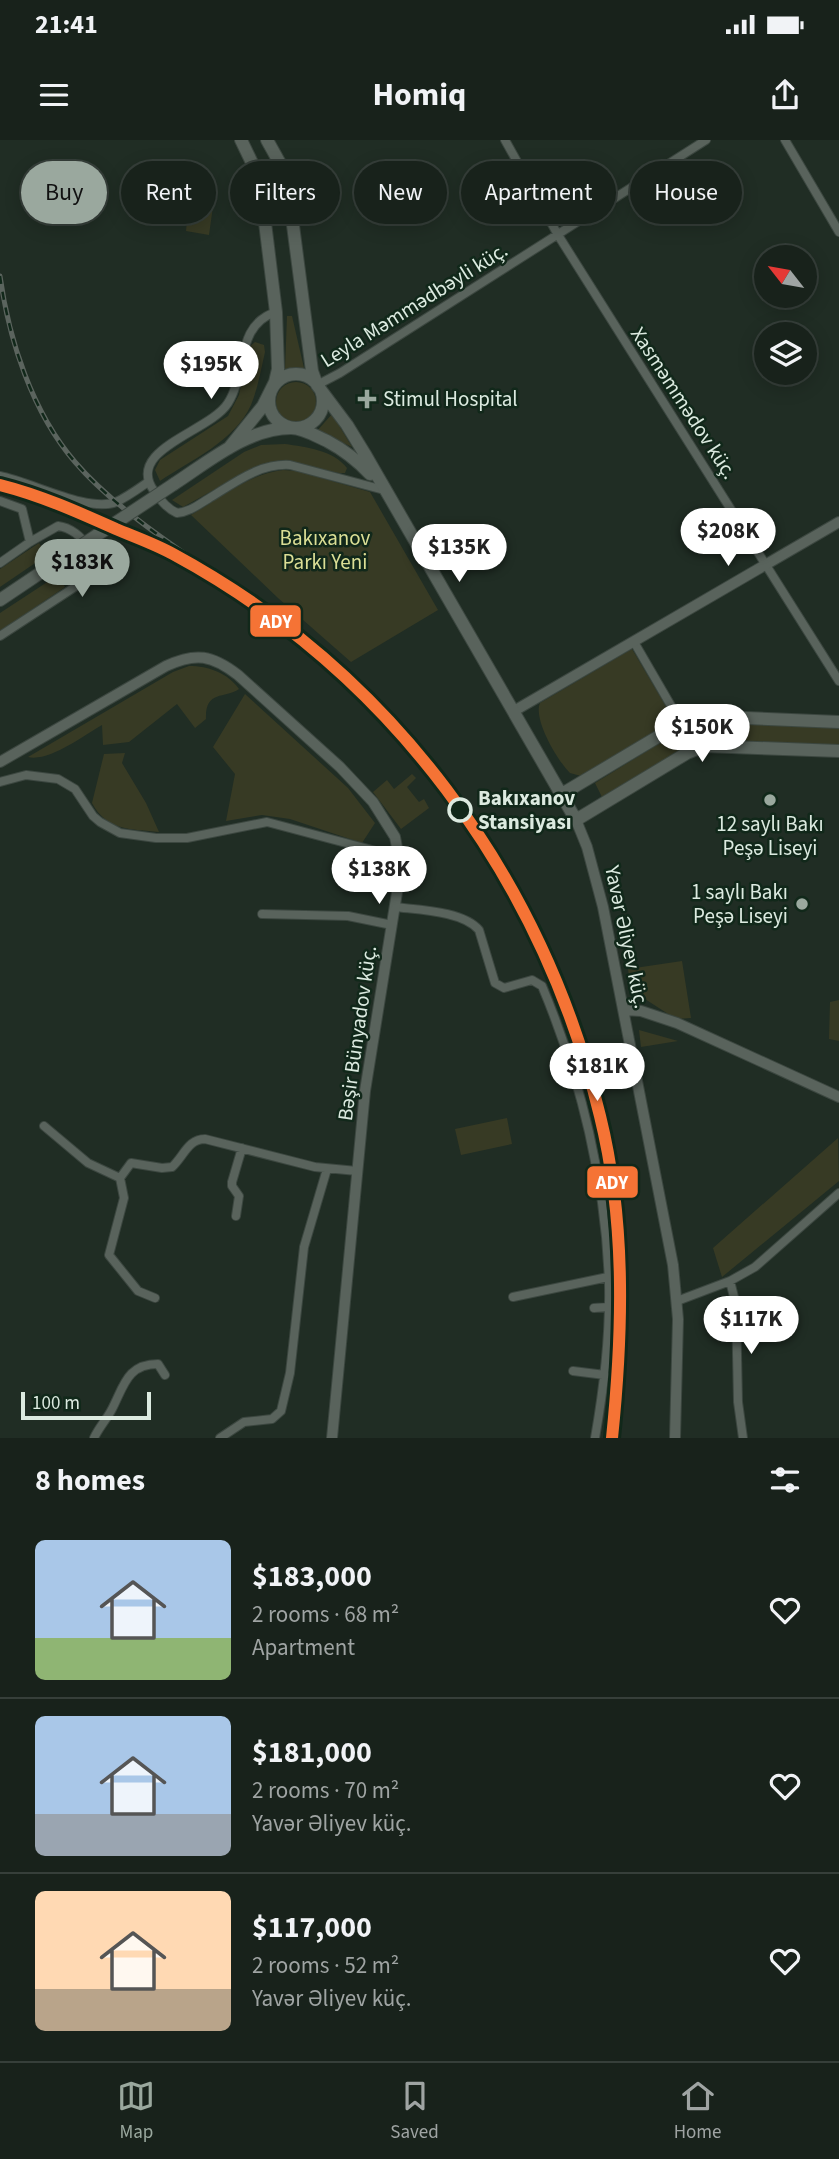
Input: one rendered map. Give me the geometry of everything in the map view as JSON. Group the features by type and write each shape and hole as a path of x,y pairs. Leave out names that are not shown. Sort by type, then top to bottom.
{"main road":[{"path":"241,140 260,183 276,312 278,369 269,406 272,414 284,426 312,434 348,453 384,490"},
{"path":"0,600 229,448 266,433 308,425 319,415 323,399 312,371 288,187 282,167 267,140"},
{"path":"276,312 302,309"},
{"path":"229,448 254,419 281,379 294,375 307,377 317,385 347,425 576,820 696,748 712,746 839,751"},
{"path":"559,789 585,781 681,723 707,715 839,722"}],"street":[{"name":"Xasməmmədov küç.","path":"505,140 558,235 839,681"},
{"name":"Leyla Məmmədbəyli küç.","path":"317,385 341,373 706,140"},
{"path":"785,140 839,232"},
{"path":"276,312 261,319 246,341 233,394 223,410 152,458 147,470 148,482 166,506 177,513 191,509 255,472 279,464 384,490"},
{"path":"0,477 100,505 117,502 148,482"},
{"path":"0,501 22,509 30,542"},
{"path":"514,711 839,522"},
{"path":"0,636 84,581 94,564 93,557 78,535 70,528 58,526 52,527 2,558"},
{"path":"634,642 681,723"},
{"name":"Bəşir Bünyadov küç.","path":"0,762 166,666 188,657 204,657 222,664 238,675 348,775 386,820 398,850 400,872 365,1091 332,1438"},
{"path":"0,782 26,775 58,779 75,789 93,816 120,833 187,838 267,822 376,851 398,850"},
{"name":"Yavər Əliyev küç.","path":"576,820 598,885 673,1265 677,1301 675,1438"},
{"path":"395,907 439,913 474,924 479,930 495,983 504,988 532,980 542,986 559,1026 584,1110 602,1212 608,1277 605,1375 595,1438"},
{"path":"262,915 348,916 392,925"},
{"path":"624,1010 641,1012 677,1023 839,1097"},
{"path":"44,1126 88,1163 120,1178"},
{"path":"155,1298 138,1291 109,1255 124,1198 120,1178 131,1163 172,1167 196,1139 205,1139 327,1169 357,1171"},
{"path":"236,1216 239,1196 232,1182 242,1148"},
{"path":"220,1438 244,1423 272,1419 281,1411 290,1373 304,1247 327,1169"},
{"path":"677,1301 730,1281 755,1267 839,1193"},
{"path":"513,1297 608,1277"},
{"path":"730,1281 736,1305 738,1402 743,1438"},
{"path":"593,1308 608,1307"},
{"path":"94,1438 125,1382 135,1370 146,1364 158,1364 165,1375"},
{"path":"573,1371 605,1375"}],"green space":[{"path":"187,224 211,224 209,235 186,231"},
{"path":"287,316 292,316 304,368 285,369"},
{"path":"255,342 264,345 265,352 253,399 244,418 211,449 160,481 155,470 160,460 228,416 239,395 248,348"},
{"path":"296,382 310,388 316,402 310,416 296,422 282,416 276,402 282,388"},
{"path":"332,414 352,447 317,431"},
{"path":"285,444 327,453 347,468 345,473 281,460 257,466 183,507 172,500 244,452 261,445"},
{"name":"Bakıxanov Parkı Yeni","path":"283,470 297,471 370,492 438,610 351,662 278,598 191,515 258,476"},
{"path":"39,543 47,555 0,587 0,569"},
{"path":"58,575 65,587 0,631 0,613"},
{"path":"632,649 668,710 662,728 588,773 581,776 570,773 543,729 540,703"},
{"path":"189,666 217,672 239,689 212,699 206,719 195,728 177,704 129,742 103,745 102,725 56,752 36,758 28,757 173,672"},
{"path":"245,694 348,788 375,823 362,843 290,819 262,815 226,821 235,774 213,747"},
{"path":"704,722 839,726 839,747 706,738 690,744 602,797 595,783 683,729"},
{"path":"125,753 122,763 146,803 159,832 112,824 92,803 104,754"},
{"path":"412,774 416,778 407,787 419,802 424,799 429,808 401,829 373,792 387,780 394,789"},
{"path":"682,961 691,1018 676,1019 631,990 628,969"},
{"path":"839,1000 839,1041 829,1039 830,1002"},
{"path":"639,1030 678,1041 641,1047"},
{"path":"507,1118 512,1144 461,1155 455,1129"},
{"path":"838,1138 839,1181 722,1277 713,1248"}],"railway":[{"path":"0,276 9,325 25,374 46,421 75,462 130,513 235,588"}],"transit line":[{"name":"ADY","path":"0,485 59,504 159,547 252,602 324,658 389,721 446,790 497,864 539,944 574,1028 600,1116 614,1196 620,1276 612,1438"}],"place":[{"name":"Stimul Hospital","path":"367,399"},
{"name":"12 saylı Bakı Peşə Liseyi","path":"770,800"},
{"name":"Bakıxanov Stansiyası","path":"460,810"},
{"name":"1 saylı Bakı Peşə Liseyi","path":"802,904"}]}
